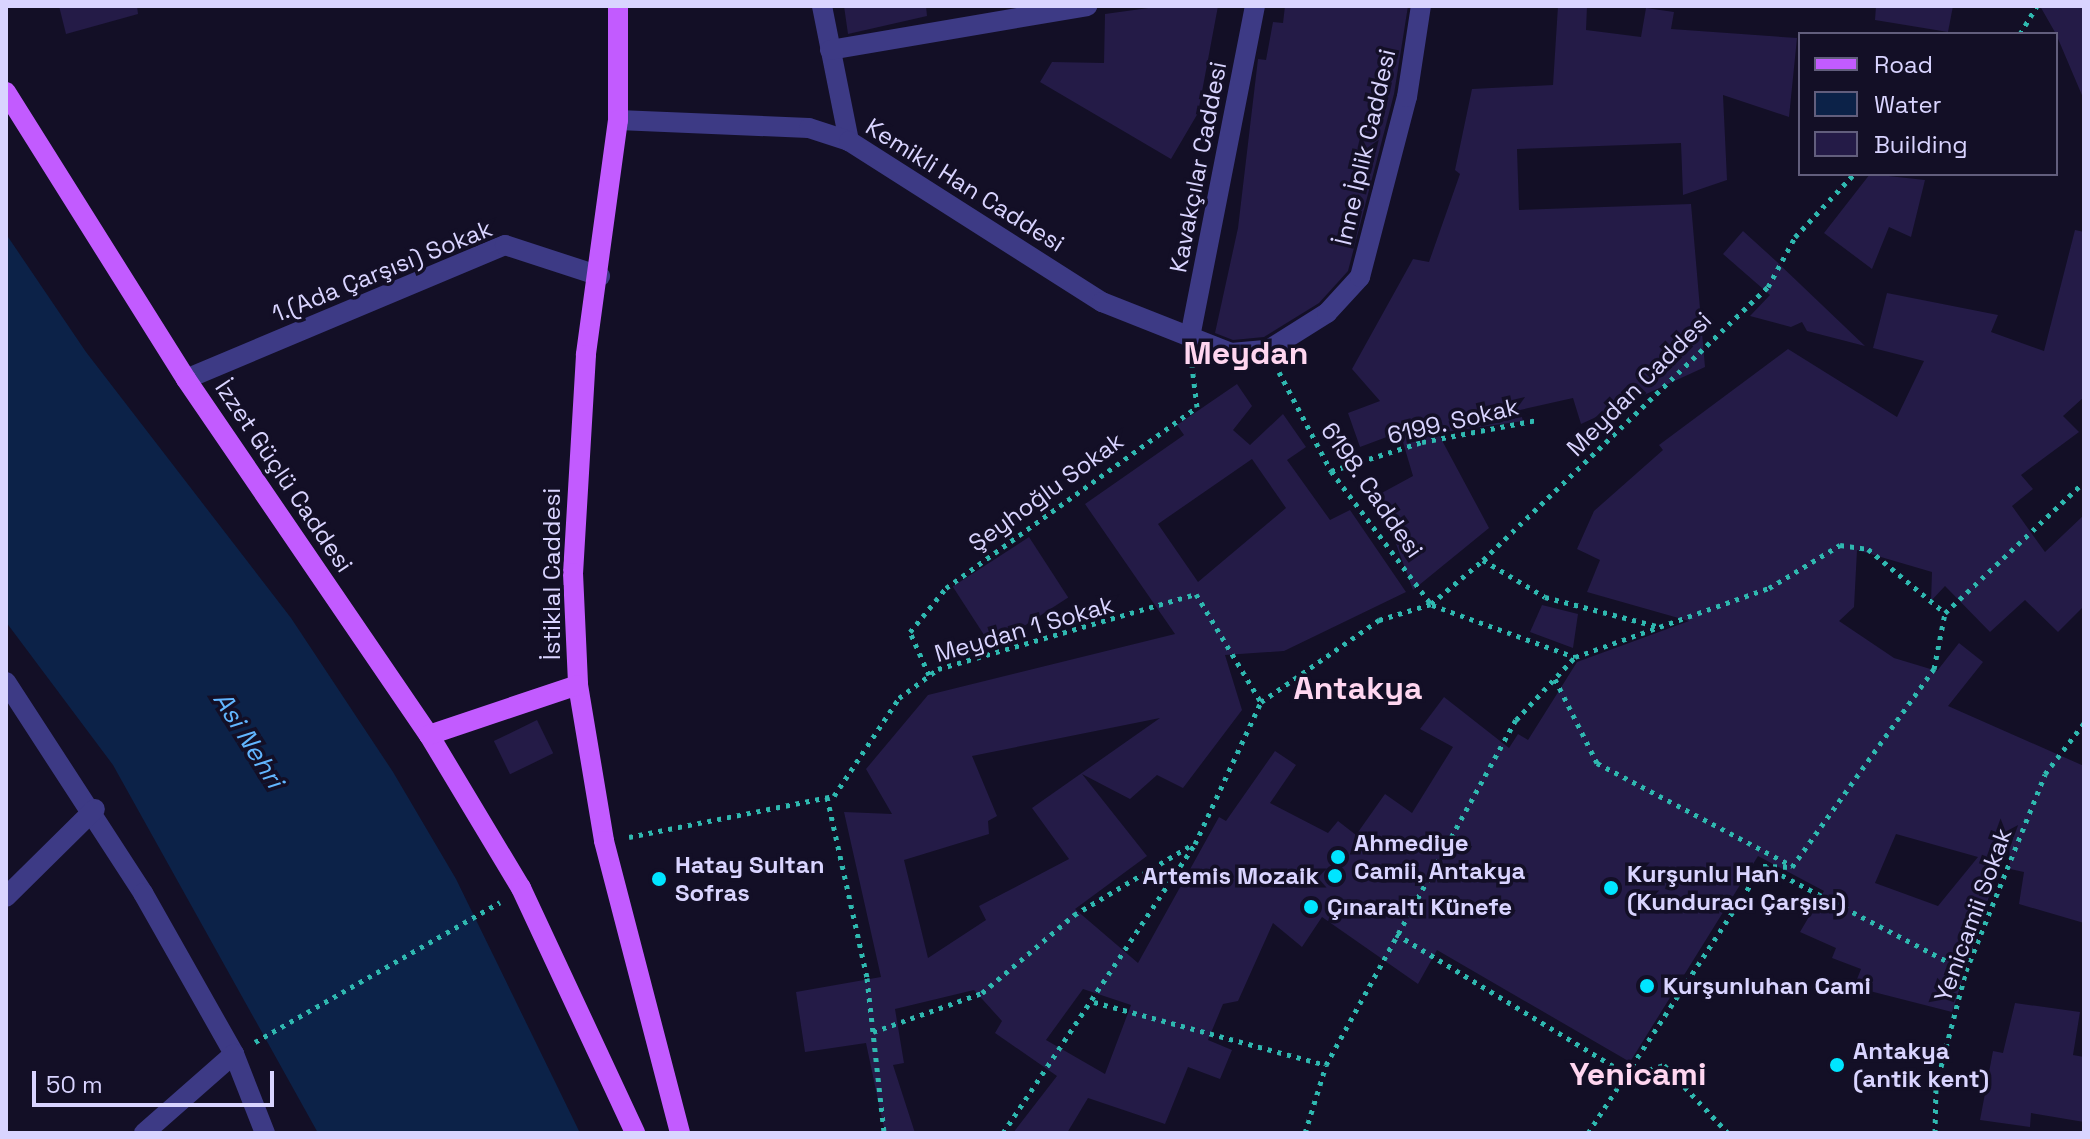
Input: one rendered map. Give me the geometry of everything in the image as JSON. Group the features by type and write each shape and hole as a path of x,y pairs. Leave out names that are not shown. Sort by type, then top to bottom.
{"main road":[{"name":"İstiklal Caddesi","path":"618,6 618,120 600,276 586,355 573,573 578,685 604,841 680,1133"},
{"name":"İzzet Güçlü Caddesi","path":"6,92 186,379 429,735 521,888 635,1133"},
{"path":"429,735 578,685"}],"street":[{"path":"822,6 849,141"},
{"path":"830,50 1087,6"},
{"name":"Kavakçılar Caddesi","path":"1190,337 1255,6"},
{"name":"İnne İplik Caddesi","path":"1268,350 1327,313 1360,277 1407,97 1421,6"},
{"name":"Kemikli Han Caddesi","path":"618,120 809,128 849,141 1102,302 1231,353 1268,350"},
{"name":"1.(Ada Çarşısı) Sokak","path":"186,379 505,245 600,276"},
{"path":"6,682 95,809 234,1054 265,1133"},
{"path":"6,897 95,809"},
{"path":"144,1133 234,1054"}],"path":[{"path":"2021,32 2037,6"},
{"name":"Meydan Caddesi","path":"1431,604 1483,560 1768,287 1795,237 1852,176"},
{"name":"Şeyhoğlu Sokak","path":"929,675 910,632 946,588 1197,407 1190,337"},
{"name":"6198. Caddesi","path":"1268,350 1331,471 1431,604"},
{"name":"6199. Sokak","path":"1331,471 1422,442 1537,420"},
{"path":"1792,867 1934,669 1945,613 2084,482"},
{"path":"1305,1133 1326,1065 1516,720 1575,657 1769,588 1840,545 1868,549 1945,613"},
{"path":"1483,560 1545,597 1656,627"},
{"name":"Meydan 1 Sokak","path":"827,797 899,698 929,675 1196,594 1261,702"},
{"path":"1003,1133 1094,1002 1195,844 1261,702 1379,620 1431,604 1575,657"},
{"path":"1555,679 1597,763 1792,867"},
{"name":"Yenicamii Sokak","path":"1935,1133 1936,1086 1966,971 2045,774 2084,723"},
{"path":"604,841 827,797 873,1032 884,1133"},
{"path":"873,1032 982,993 1074,915 1195,844"},
{"path":"1763,866 1792,867"},
{"path":"1763,866 1966,971"},
{"path":"1588,1133 1630,1076 1763,866"},
{"path":"255,1042 481,916"},
{"path":"1396,934 1630,1076 1664,1065 1728,1133"},
{"path":"1094,1002 1326,1065"}],"water":[{"name":"Asi Nehri","path":"6,234 86,352 291,618 393,772 456,879 580,1133 318,1133 113,765 6,622"}],"building":[{"path":"59,6 137,6 138,14 66,34"},
{"path":"844,6 926,6 927,16 848,34"},
{"path":"1163,6 1218,6 1198,113 1171,159 1040,82 1052,62 1104,63 1105,14"},
{"path":"1285,6 1408,6 1394,94 1348,271 1319,303 1264,337 1233,340 1215,333 1238,228 1258,59 1266,60 1273,22 1283,23"},
{"path":"1558,6 1587,6 1586,30 1641,37 1646,8 1674,12 1671,29 1797,38 1789,117 1723,95 1727,180 1683,195 1681,143 1517,149 1519,210 1691,204 1705,367 1581,424 1573,398 1520,410 1523,421 1438,433 1489,528 1413,590 1378,495 1413,476 1400,432 1360,447 1348,413 1380,401 1352,369 1413,259 1429,262 1460,174 1455,170 1472,89 1553,85"},
{"path":"1876,6 1953,6 1948,32 1875,20"},
{"path":"2040,6 2084,6 2084,100 2058,32 2055,32"},
{"path":"1868,176 1925,180 1911,237 1889,227 1872,269 1824,233"},
{"path":"2075,230 2084,232 2084,397 2063,416 2079,432 2021,475 2033,489 2012,506 2045,552 2084,515 2084,606 2058,632 2025,600 1990,632 1945,586 1931,601 1932,572 1857,550 1854,607 1839,621 1894,658 1937,671 1959,643 1983,662 1948,706 2084,766 2084,923 2019,904 2024,872 2010,869 2009,834 1952,1012 1854,987 1861,969 1832,958 1836,948 1800,932 1824,891 1758,856 1630,1062 1437,950 1418,984 1322,917 1302,947 1273,923 1238,1001 1223,1004 1208,1040 1232,1050 1220,1079 1188,1067 1165,1124 1088,1098 1067,1133 1013,1133 1057,1076 995,1033 1002,1021 974,990 895,1009 904,1063 893,1065 915,1133 885,1133 866,1043 805,1052 796,992 881,977 844,812 892,814 866,769 928,695 1175,634 1085,504 1184,435 1177,425 1237,384 1252,406 1233,430 1250,445 1283,414 1306,447 1287,460 1330,520 1350,510 1406,592 1284,651 1225,655 1242,710 1183,788 1157,775 1130,799 1082,774 1147,856 1075,909 1138,963 1219,817 1226,821 1275,751 1296,765 1270,803 1328,833 1338,821 1356,835 1385,794 1412,813 1453,747 1420,729 1444,697 1509,748 1518,734 1528,740 1577,662 1689,621 1587,592 1600,560 1577,549 1594,511 1663,450 1659,445 1788,349 1897,417 1924,361 1873,348 1887,293 1998,315 1991,332 2044,351","holes":["1252,459 1286,508 1198,582 1158,524","1160,718 1032,808 1069,859 979,906 986,920 928,958 904,860 989,834 988,821 997,816 972,756","1896,834 1978,857 1938,906 1875,883","1083,989 1131,1005 1105,1074 1046,1040"]},
{"path":"1743,231 1865,346 1807,331 1802,322 1791,327 1750,316 1770,295 1723,254"},
{"path":"1029,537 1068,597 992,647 953,587"},
{"path":"1542,605 1578,614 1573,648 1530,632"},
{"path":"537,720 553,753 510,774 494,741"},
{"path":"2015,1003 2080,1012 2073,1055 2084,1057 2084,1122 2031,1113 2030,1127 1980,1120 1993,1051 2003,1053"}],"place":[{"name":"Ahmediye Camii, Antakya","path":"1338,857"},
{"name":"Artemis Mozaik","path":"1335,876"},
{"name":"Hatay Sultan Sofras","path":"659,879"},
{"name":"Kurşunlu Han (Kunduracı Çarşısı)","path":"1611,888"},
{"name":"Çınaraltı Künefe","path":"1311,907"},
{"name":"Kurşunluhan Cami","path":"1647,986"},
{"name":"Antakya (antik kent)","path":"1837,1065"}],"district":[{"name":"Meydan","path":"1246,353"},
{"name":"Antakya","path":"1358,688"},
{"name":"Yenicami","path":"1638,1074"}]}
